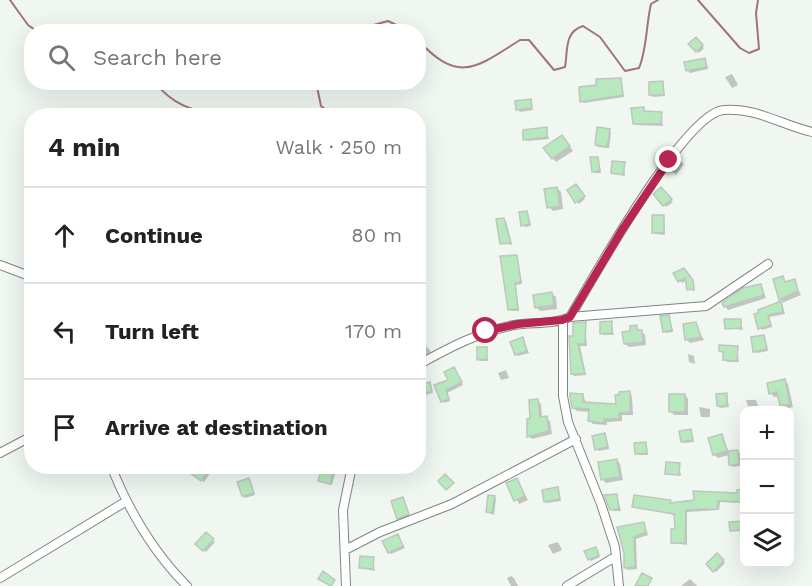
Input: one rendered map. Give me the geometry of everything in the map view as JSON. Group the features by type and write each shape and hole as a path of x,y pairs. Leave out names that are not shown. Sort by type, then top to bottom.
{"street":[{"path":"620,586 601,504 568,422 563,396 566,318 669,160 710,115 721,109 741,110 763,114 812,132"},
{"path":"426,360 486,331 518,324 706,306 768,264"},
{"path":"0,265 24,274"},
{"path":"345,550 380,532 452,504 576,439"},
{"path":"0,453 24,440"},
{"path":"114,474 125,502 163,562 187,586"},
{"path":"346,586 343,510 350,474"},
{"path":"0,578 125,502"},
{"path":"567,586 615,557"}],"building":[{"path":"696,37 703,45 696,52 688,44"},
{"path":"705,58 707,67 686,71 684,62"},
{"path":"621,78 623,95 580,102 579,87 596,85 596,79"},
{"path":"663,81 664,95 649,95 649,82"},
{"path":"531,99 532,108 516,110 515,101"},
{"path":"644,107 644,111 662,112 661,124 633,124 631,108"},
{"path":"547,127 547,137 523,140 523,130"},
{"path":"597,127 610,129 607,147 595,145"},
{"path":"562,135 570,146 552,159 543,148"},
{"path":"590,157 598,157 600,171 592,172"},
{"path":"612,161 625,162 623,175 611,173"},
{"path":"576,184 585,196 575,203 567,190"},
{"path":"557,187 560,206 547,208 544,189"},
{"path":"661,187 672,199 663,206 653,194"},
{"path":"527,211 530,224 521,226 519,212"},
{"path":"652,215 664,215 664,233 652,233"},
{"path":"504,218 511,243 500,244 496,219"},
{"path":"517,255 521,282 515,283 518,309 508,310 500,256"},
{"path":"684,268 693,280 694,289 687,290 685,278 678,282 673,273"},
{"path":"783,276 785,282 795,279 798,291 779,300 773,279"},
{"path":"761,284 764,295 724,307 722,303 743,288"},
{"path":"552,292 554,305 535,308 533,295"},
{"path":"781,301 783,312 768,315 771,325 758,329 754,314 758,313 758,310"},
{"path":"669,315 672,330 663,332 660,316"},
{"path":"724,319 741,319 741,328 725,329"},
{"path":"612,321 612,333 600,334 600,322"},
{"path":"586,322 585,344 578,344 585,374 571,374 569,336 573,336 573,323"},
{"path":"696,322 701,337 685,340 683,324"},
{"path":"637,325 637,330 642,330 643,342 624,344 622,332 630,331 630,326"},
{"path":"764,335 767,349 753,352 751,337"},
{"path":"523,337 527,351 515,355 510,342"},
{"path":"719,345 738,346 737,361 723,360 723,352 719,351"},
{"path":"477,347 487,347 487,359 477,360"},
{"path":"454,367 462,382 446,390 449,399 441,402 434,385 448,380 444,372"},
{"path":"785,379 790,404 780,406 777,392 769,394 767,383"},
{"path":"430,382 432,391 426,393 426,383"},
{"path":"630,391 630,412 619,413 619,419 604,419 604,423 588,421 589,409 572,408 570,393 583,394 583,402 616,404 615,395 619,395 619,392"},
{"path":"727,393 727,406 717,406 716,394"},
{"path":"669,394 685,394 685,412 669,412"},
{"path":"538,399 540,417 547,416 549,431 527,437 527,419 530,418 529,400"},
{"path":"691,429 693,440 681,442 679,431"},
{"path":"605,433 608,447 595,450 592,436"},
{"path":"722,434 727,451 713,455 708,438"},
{"path":"646,442 647,453 635,454 634,443"},
{"path":"738,450 739,464 729,465 728,451"},
{"path":"617,459 620,477 601,480 598,462"},
{"path":"666,462 680,463 679,475 665,474"},
{"path":"191,474 206,474 201,481"},
{"path":"320,474 332,474 330,484 318,481"},
{"path":"445,474 454,483 446,490 438,481"},
{"path":"249,478 254,493 242,496 237,482"},
{"path":"517,478 525,496 514,501 506,483"},
{"path":"558,487 560,499 544,502 542,490"},
{"path":"737,490 740,490 740,502 718,501 717,509 686,510 685,543 671,543 671,529 675,529 674,514 632,507 634,495 671,500 670,503 694,500 693,491 737,493"},
{"path":"617,494 619,509 610,510 604,495"},
{"path":"488,495 495,496 492,513 486,512"},
{"path":"403,497 409,514 397,519 391,501"},
{"path":"740,521 740,530 730,531 729,522"},
{"path":"644,522 646,532 634,537 635,567 624,568 624,553 617,527"},
{"path":"206,532 214,539 203,551 195,544"},
{"path":"398,534 403,546 388,553 382,541"},
{"path":"596,547 599,555 588,560 584,551"},
{"path":"717,553 724,560 713,572 706,564"},
{"path":"360,556 374,557 373,569 359,568"},
{"path":"323,571 335,580 331,586 318,579"},
{"path":"642,573 652,578 648,586 635,586"}],"waterway":[{"path":"10,0 27,24"},
{"path":"426,48 445,63 457,67 468,67 492,58 520,40 529,40 554,70 565,67 570,37 583,26 600,37 625,71 639,68 644,53 651,4 658,0"},
{"path":"698,0 740,48 749,53 759,49 756,13 758,0"},
{"path":"377,24 388,21 394,24"},
{"path":"162,90 176,101 192,108"},
{"path":"318,90 321,106 324,108"}],"route":[{"path":"486,331 570,317 622,230 669,160"}]}
